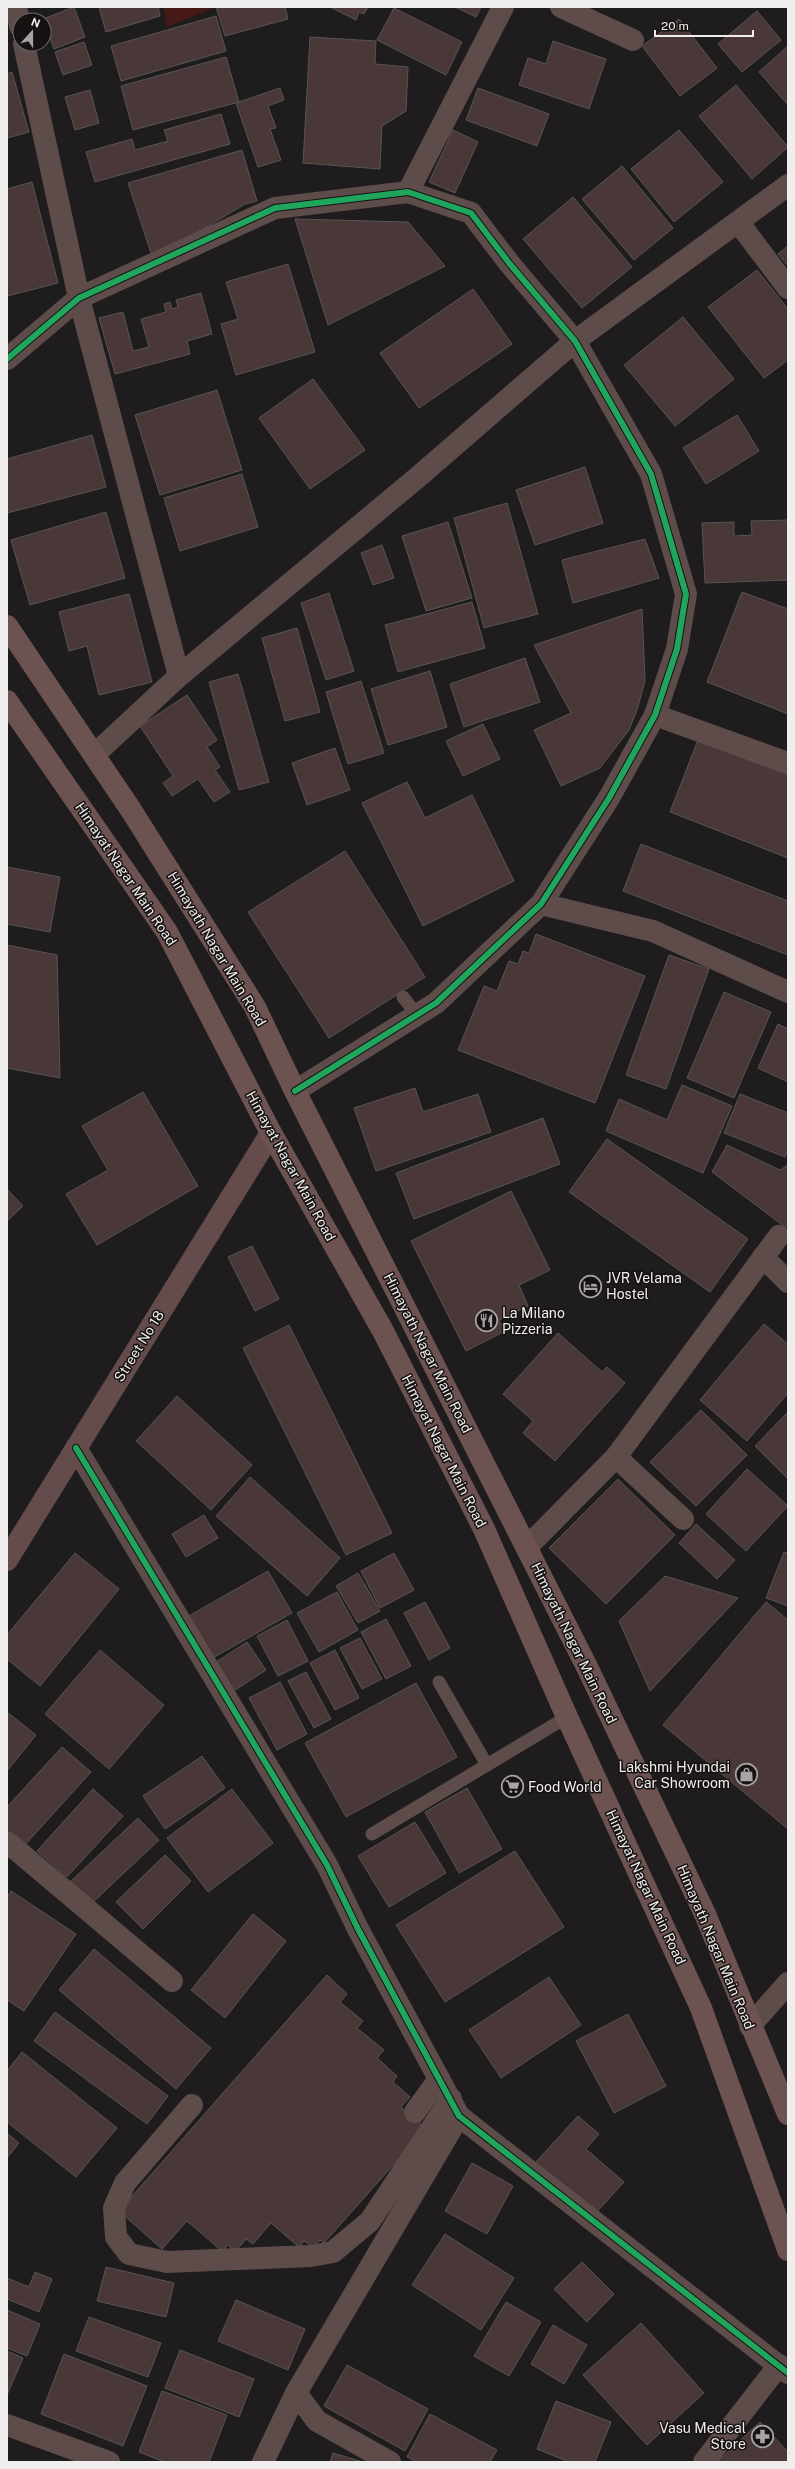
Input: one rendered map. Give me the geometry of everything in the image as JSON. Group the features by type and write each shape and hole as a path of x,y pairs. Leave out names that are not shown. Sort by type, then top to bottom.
{"main road":[{"name":"Himayath Nagar Main Road","path":"7,626 94,755 256,1008 295,1091 588,1669 704,1914 788,2114"},
{"name":"Himayat Nagar Main Road","path":"7,701 168,932 271,1133 383,1331 481,1522 567,1717 702,2008 788,2250"}],"street":[{"path":"408,192 503,7"},
{"path":"561,7 632,40"},
{"path":"26,52 79,298 179,676"},
{"path":"94,755 179,676 418,477 575,342 788,185"},
{"path":"7,360 79,298 275,208 408,192 471,213 509,264 575,342 652,474 686,594 677,649 654,715 609,798 541,904 436,1003 295,1091"},
{"path":"738,222 788,288"},
{"path":"654,715 788,763"},
{"path":"541,904 653,931 788,992"},
{"name":"Street No 18","path":"7,1560 271,1133"},
{"path":"527,1547 616,1457 779,1236"},
{"path":"763,1257 788,1282"},
{"path":"76,1448 327,1865 358,1929 455,2108 784,2369 704,2462"},
{"path":"616,1457 683,1519"},
{"path":"7,1842 172,1981"},
{"path":"750,2026 788,1983"},
{"path":"414,2112 439,2079"},
{"path":"192,2105 125,2183 114,2208 116,2238 130,2254 167,2262 311,2256 333,2252 370,2221 455,2108"},
{"path":"263,2462 296,2393 455,2108"},
{"path":"296,2393 317,2421 390,2462"},
{"path":"7,2425 109,2462"}],"lane":[{"path":"403,997 417,1015"},
{"path":"439,1682 487,1765"},
{"path":"372,1834 567,1717"}],"shaded area":[{"path":"163,7 214,7 214,8 167,27"}],"building":[{"path":"74,7 85,37 54,49 52,44 52,16"},
{"path":"99,7 158,7 160,16 106,32"},
{"path":"216,7 285,7 288,19 225,36"},
{"path":"330,7 368,7 364,14 359,12 356,20"},
{"path":"455,7 481,7 476,17"},
{"path":"394,8 462,42 446,75 377,40"},
{"path":"757,11 781,40 742,72 718,44"},
{"path":"216,16 226,51 121,81 111,46"},
{"path":"679,19 717,68 680,96 642,46"},
{"path":"310,37 376,41 375,64 408,67 406,111 382,126 380,169 303,163"},
{"path":"553,41 606,59 589,109 519,85 528,58 546,64"},
{"path":"84,42 92,65 63,75 55,52"},
{"path":"788,46 788,105 759,72"},
{"path":"226,57 239,102 133,130 121,86"},
{"path":"12,72 29,132 7,138 7,74"},
{"path":"736,85 788,147 752,179 699,116"},
{"path":"280,88 284,100 268,106 276,128 270,129 281,160 258,167 236,103"},
{"path":"478,88 549,114 537,146 466,120"},
{"path":"90,90 99,123 75,130 65,97"},
{"path":"221,114 230,144 95,182 86,152 132,139 135,150 168,141 164,130"},
{"path":"453,130 478,142 455,193 429,182"},
{"path":"679,130 723,182 674,222 631,169"},
{"path":"242,150 257,201 245,204 153,259 128,183"},
{"path":"622,166 673,228 634,260 582,199"},
{"path":"32,182 58,283 7,296 7,189"},
{"path":"573,197 632,267 582,308 523,239"},
{"path":"295,219 408,222 445,266 328,325"},
{"path":"788,246 788,266 778,254"},
{"path":"288,264 315,352 236,375 221,324 238,319 226,282"},
{"path":"757,270 788,309 788,360 764,378 708,307"},
{"path":"473,289 512,344 419,408 380,353"},
{"path":"201,293 212,334 187,341 190,354 115,374 99,318 123,312 133,351 149,347 141,319 166,312 164,304 170,302 172,309 178,307 176,300"},
{"path":"683,317 734,379 675,426 624,365"},
{"path":"313,379 365,450 310,489 259,418"},
{"path":"217,390 242,470 160,495 135,415"},
{"path":"737,415 759,451 706,484 683,448"},
{"path":"92,435 106,487 7,513 7,459"},
{"path":"585,467 603,523 535,545 516,490"},
{"path":"242,474 258,527 180,551 164,498"},
{"path":"507,503 538,614 484,628 454,518"},
{"path":"106,512 125,578 30,605 11,540"},
{"path":"788,520 788,580 705,583 702,523 734,522 734,536 752,535 751,521"},
{"path":"448,522 472,598 426,611 402,536"},
{"path":"645,539 659,578 573,603 562,560"},
{"path":"382,545 394,578 373,585 361,553"},
{"path":"742,592 788,609 788,714 707,682"},
{"path":"329,593 354,671 326,680 301,603"},
{"path":"129,594 152,682 99,695 87,646 69,651 59,612"},
{"path":"472,602 485,648 398,672 385,625"},
{"path":"642,609 645,681 637,710 629,730 600,768 561,786 534,730 571,713 534,645"},
{"path":"297,628 320,712 285,721 262,638"},
{"path":"525,658 540,702 464,727 450,684"},
{"path":"430,671 447,727 388,745 371,689"},
{"path":"238,674 269,782 239,790 209,682"},
{"path":"361,681 384,753 348,764 326,692"},
{"path":"187,695 217,740 207,747 220,767 215,770 230,792 214,802 198,779 172,796 163,783 173,776 140,726"},
{"path":"483,724 500,759 463,776 446,741"},
{"path":"698,740 788,775 788,858 670,812"},
{"path":"335,748 350,790 307,805 292,763"},
{"path":"407,782 425,818 472,795 514,881 423,926 362,803"},
{"path":"641,844 788,901 788,955 623,891"},
{"path":"345,851 425,977 329,1038 248,912"},
{"path":"7,867 60,877 50,932 7,924"},
{"path":"536,934 645,976 595,1103 458,1050 484,986 497,991 509,961 518,964 523,951 529,953"},
{"path":"7,945 57,955 60,1078 7,1068"},
{"path":"669,955 709,969 666,1089 626,1075"},
{"path":"724,992 771,1012 734,1098 687,1078"},
{"path":"778,1024 788,1029 788,1082 758,1068"},
{"path":"682,1085 732,1106 703,1173 606,1131 619,1099 667,1120"},
{"path":"415,1088 423,1112 478,1094 491,1132 376,1171 354,1108"},
{"path":"143,1092 198,1186 97,1245 66,1194 108,1170 82,1126"},
{"path":"740,1094 788,1113 788,1149 785,1157 724,1133"},
{"path":"543,1118 560,1164 414,1219 396,1173"},
{"path":"607,1139 748,1239 710,1292 569,1192"},
{"path":"727,1145 780,1170 788,1165 788,1224 785,1227 712,1172"},
{"path":"7,1189 23,1206 7,1221"},
{"path":"511,1191 550,1270 519,1285 528,1306 499,1320 505,1331 466,1351 411,1241"},
{"path":"252,1246 279,1299 255,1311 228,1257"},
{"path":"764,1324 788,1344 788,1393 747,1441 700,1400"},
{"path":"289,1325 392,1533 346,1555 243,1348"},
{"path":"558,1333 602,1372 607,1367 625,1383 555,1461 523,1433 533,1421 503,1394"},
{"path":"177,1396 252,1465 211,1510 136,1441"},
{"path":"701,1410 747,1455 696,1506 650,1462"},
{"path":"787,1413 788,1414 788,1479 755,1446"},
{"path":"747,1469 788,1506 746,1551 706,1514"},
{"path":"250,1477 340,1558 307,1596 216,1516"},
{"path":"618,1479 675,1535 606,1604 549,1548"},
{"path":"204,1515 218,1538 186,1557 172,1534"},
{"path":"696,1524 735,1560 717,1579 679,1543"},
{"path":"784,1552 788,1553 788,1606 766,1598"},
{"path":"75,1553 119,1589 40,1686 7,1659 7,1635"},
{"path":"394,1553 414,1590 380,1608 361,1571"},
{"path":"268,1571 292,1613 211,1659 187,1617"},
{"path":"358,1573 380,1611 358,1623 336,1586"},
{"path":"665,1576 738,1598 650,1691 619,1621"},
{"path":"337,1592 358,1630 319,1652 297,1613"},
{"path":"425,1602 450,1648 429,1660 404,1613"},
{"path":"766,1602 788,1620 788,1829 663,1725"},
{"path":"386,1619 411,1666 386,1679 361,1632"},
{"path":"287,1620 308,1661 278,1676 257,1636"},
{"path":"360,1638 382,1679 362,1689 340,1648"},
{"path":"247,1642 266,1670 232,1692 213,1664"},
{"path":"100,1650 164,1705 109,1769 45,1714"},
{"path":"335,1650 359,1698 335,1710 310,1663"},
{"path":"306,1672 331,1719 314,1728 288,1681"},
{"path":"280,1682 307,1734 277,1750 249,1698"},
{"path":"416,1683 457,1757 346,1817 305,1743"},
{"path":"7,1712 36,1735 7,1771"},
{"path":"62,1747 91,1772 23,1847 7,1832 7,1807"},
{"path":"202,1756 225,1788 165,1829 143,1796"},
{"path":"467,1788 502,1849 459,1873 425,1812"},
{"path":"93,1789 123,1816 67,1877 37,1851"},
{"path":"232,1789 273,1843 208,1892 167,1838"},
{"path":"138,1818 159,1840 91,1904 70,1882"},
{"path":"415,1822 446,1873 389,1907 358,1856"},
{"path":"515,1851 564,1927 445,2002 396,1925"},
{"path":"165,1855 191,1881 143,1929 116,1902"},
{"path":"11,1891 76,1934 24,2011 7,2000 7,1897"},
{"path":"253,1914 286,1941 225,2018 191,1990"},
{"path":"94,1949 211,2048 176,2089 59,1990"},
{"path":"327,1975 347,1994 340,2002 363,2021 357,2028 384,2050 377,2058 397,2076 393,2082 410,2097 401,2107 426,2128 324,2243 320,2240 313,2248 304,2241 299,2247 271,2223 253,2244 246,2239 235,2252 228,2245 222,2251 187,2221 162,2249 119,2211"},
{"path":"549,1977 581,2025 501,2078 469,2030"},
{"path":"55,2012 168,2096 147,2124 34,2041"},
{"path":"628,2014 666,2086 614,2113 576,2041"},
{"path":"22,2052 117,2128 76,2177 7,2122 7,2071"},
{"path":"578,2116 599,2134 586,2149 624,2182 594,2215 535,2163"},
{"path":"7,2133 19,2143 7,2158"},
{"path":"472,2163 513,2186 487,2234 445,2211"},
{"path":"445,2234 514,2278 481,2330 412,2285"},
{"path":"582,2262 614,2294 587,2322 554,2289"},
{"path":"106,2267 174,2283 166,2317 97,2301"},
{"path":"35,2272 52,2279 39,2312 7,2299 7,2278 29,2287"},
{"path":"236,2300 305,2329 288,2370 218,2341"},
{"path":"506,2302 541,2322 509,2376 474,2356"},
{"path":"7,2310 40,2324 27,2356 7,2348"},
{"path":"89,2317 161,2343 148,2377 76,2351"},
{"path":"641,2323 704,2393 647,2445 583,2375"},
{"path":"553,2325 587,2345 564,2384 531,2364"},
{"path":"180,2350 254,2379 239,2417 165,2388"},
{"path":"7,2351 23,2358 7,2395"},
{"path":"64,2354 147,2386 123,2446 41,2414"},
{"path":"347,2365 428,2409 405,2451 324,2406"},
{"path":"162,2391 227,2415 209,2462 165,2462 139,2452"},
{"path":"556,2401 611,2422 595,2462 569,2462 537,2449"},
{"path":"430,2414 497,2450 490,2462 417,2462 407,2457"},
{"path":"760,2422 788,2452 788,2462 717,2462"},
{"path":"333,2453 363,2462 330,2462"}],"cycle path":[{"path":"7,359 79,298 275,208 408,192 471,213 509,263 575,341 651,474 686,594 677,649 655,715 609,798 541,904 436,1003 295,1091"},
{"path":"76,1448 327,1865 358,1929 459,2116 788,2373"}],"place":[{"name":"JVR Velama Hostel","path":"590,1286"},
{"name":"La Milano Pizzeria","path":"486,1321"},
{"name":"Lakshmi Hyundai Car Showroom","path":"746,1775"},
{"name":"Food World","path":"513,1787"},
{"name":"Vasu Medical Store","path":"762,2436"}]}
